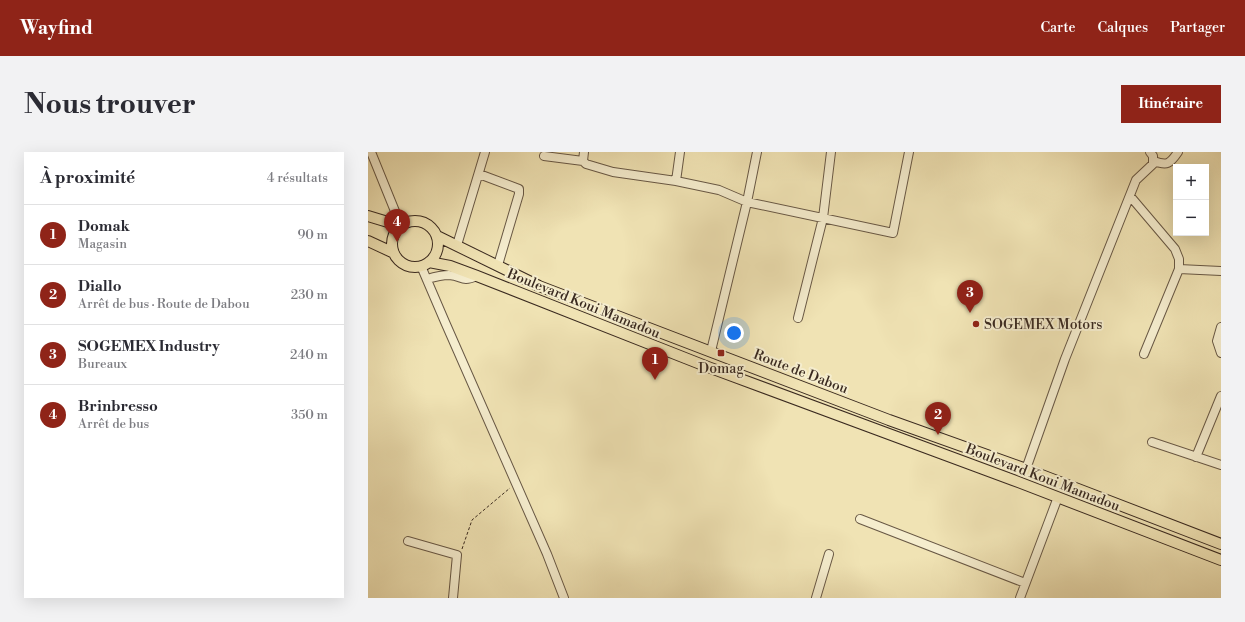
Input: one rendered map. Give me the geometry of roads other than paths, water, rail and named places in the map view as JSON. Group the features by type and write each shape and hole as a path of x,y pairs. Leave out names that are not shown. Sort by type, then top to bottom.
{"main road":[{"path":"368,216 401,226"},
{"path":"414,221 428,225 437,236 437,250 434,257 425,264 408,266 398,259 394,253 392,246 396,232 401,226 407,223 414,221"},
{"name":"Route de Dabou","path":"437,236 539,286 889,420 1026,469"},
{"path":"368,241 394,253"},
{"name":"Boulevard Koui Mamadou","path":"425,264 450,266 477,276 708,368 1058,497 1221,560"},
{"name":"Boulevard Koui Mamadou","path":"1026,469 1221,544"}],"street":[{"path":"371,152 401,226"},
{"path":"457,245 485,152"},
{"path":"583,161 584,152"},
{"path":"676,181 680,152"},
{"path":"711,351 747,202 757,152"},
{"path":"798,318 823,218 831,152"},
{"path":"544,156 583,161 586,164 613,172 676,181 720,190 747,202 893,233 909,152"},
{"path":"1026,469 1065,359 1136,180 1153,164 1153,156 1150,152"},
{"path":"1154,161 1163,164 1168,163 1178,152"},
{"path":"479,174 519,189 519,194 498,266"},
{"path":"1130,196 1175,248 1179,259 1179,269 1144,354"},
{"path":"425,264 427,279 515,484 547,554 564,598"},
{"path":"1179,269 1221,271"},
{"path":"427,279 436,276 450,275 466,280 477,276"},
{"path":"1221,327 1217,341 1221,353"},
{"path":"1196,457 1221,396"},
{"path":"1152,442 1221,465"},
{"path":"1020,598 1058,497"},
{"path":"860,519 1025,583"},
{"path":"408,541 457,555 453,598"},
{"path":"816,598 829,554"}],"place":[{"name":"Brinbresso","path":"397,242"},
{"name":"SOGEMEX Industry","path":"970,313"},
{"name":"SOGEMEX Motors","path":"976,324"},
{"name":"Domag","path":"721,353"},
{"name":"Domak","path":"655,380"},
{"name":"Diallo","path":"938,435"}]}
